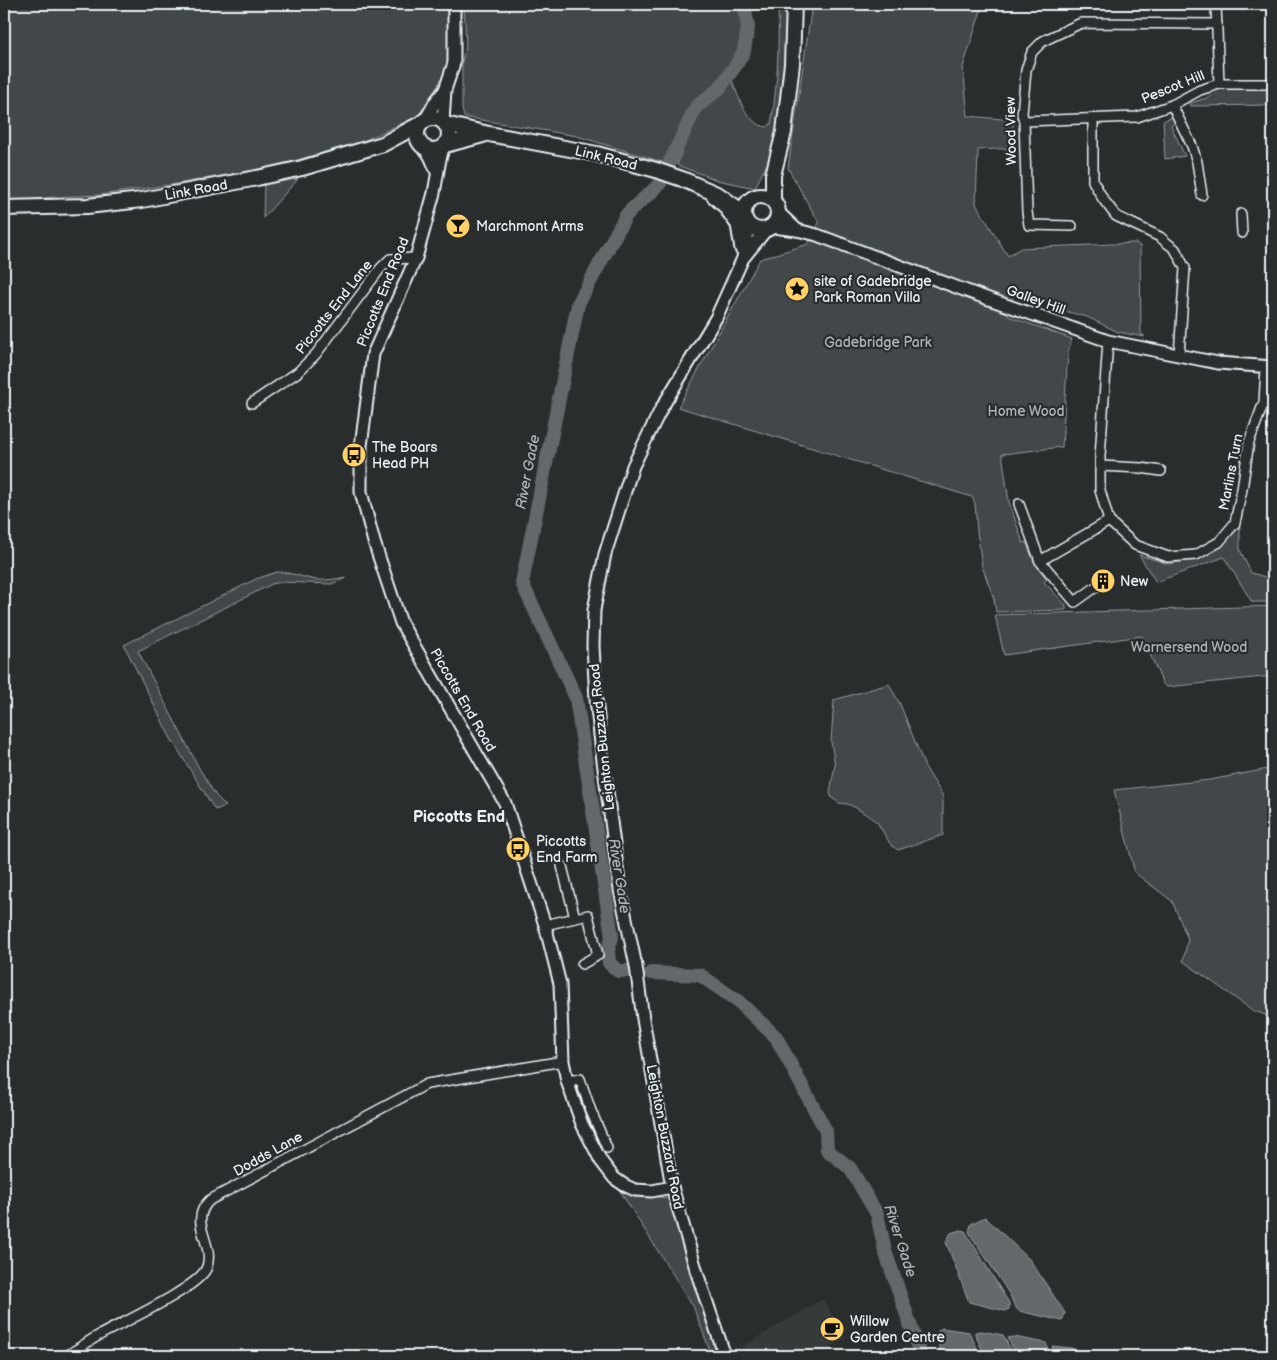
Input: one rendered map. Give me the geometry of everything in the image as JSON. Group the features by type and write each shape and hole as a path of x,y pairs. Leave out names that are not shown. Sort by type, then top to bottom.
{"main road":[{"path":"773,176 745,208 746,220 753,229 769,229 776,222 773,176 784,132 791,73 794,4"},
{"name":"Link Road","path":"4,208 87,206 142,200 257,178 302,168 383,144 423,123 435,119 489,134 596,154 656,170 719,195 739,199 755,197"},
{"path":"423,123 419,128 418,135 419,141 423,146"},
{"path":"444,123 449,134 444,145"},
{"name":"Link Road","path":"383,144 407,142 434,150 444,145 489,134"},
{"name":"Link Road","path":"719,195 746,220"},
{"path":"755,197 767,197 776,207"}],"street":[{"path":"444,123 445,90 454,63 454,4"},
{"path":"1216,4 1219,84"},
{"name":"Wood View","path":"1072,226 1029,226 1024,121 1022,114 1026,70 1032,52 1043,40 1080,23 1217,24"},
{"name":"Pescot Hill","path":"1024,121 1137,117 1172,104 1200,90 1219,84 1273,84"},
{"path":"423,123 445,90"},
{"path":"1172,104 1192,146 1197,162 1202,195"},
{"path":"1093,119 1093,181 1103,199 1116,216 1160,237 1175,249 1185,268 1179,356"},
{"name":"Piccotts End Road","path":"444,145 434,193 416,258 373,354 361,446 361,492 374,542 401,623 505,803 545,925 560,984 563,1061 567,1081 582,1124 601,1161 614,1178 635,1190 652,1191 672,1187"},
{"path":"423,146 437,172"},
{"path":"703,188 724,207 737,225 743,258"},
{"name":"Galley Hill","path":"776,207 797,230"},
{"path":"1241,214 1242,233"},
{"name":"Leighton Buzzard Road","path":"743,258 746,220"},
{"name":"Galley Hill","path":"769,229 797,230 817,235 1108,342 1179,356 1270,367"},
{"name":"Leighton Buzzard Road","path":"725,1356 698,1276 672,1187 643,1019 636,966 620,890 596,699 593,646 594,610 604,554 633,466 661,409 716,318 743,258 769,229"},
{"name":"Piccotts End Lane","path":"252,402 298,372 316,354 380,269 390,259 416,258"},
{"path":"1040,561 1109,521 1100,490 1100,434 1108,342"},
{"name":"Marlins Turn","path":"1109,521 1136,546 1168,557 1196,555 1219,542 1235,524 1249,442 1264,402 1270,367"},
{"path":"1100,466 1161,471"},
{"path":"1019,504 1040,561 1075,602 1100,584"},
{"path":"562,866 575,918"},
{"path":"545,925 588,915 598,955 582,964"},
{"name":"Dodds Lane","path":"66,1356 98,1336 167,1299 200,1277 205,1271 208,1257 200,1218 203,1206 210,1200 427,1084 563,1061"},
{"path":"567,1081 580,1079 607,1148"}],"shaded area":[{"path":"985,1217 1030,1260 1065,1313 1062,1321 1019,1311 1015,1307 1010,1295 969,1232 971,1224"},
{"path":"960,1230 965,1231 1009,1303 1009,1309 1005,1311 969,1302 946,1242 951,1233"},
{"path":"823,1299 846,1338 816,1356 748,1356 743,1346"},
{"path":"942,1328 969,1332 981,1356 941,1356 937,1333"},
{"path":"982,1331 1003,1335 1014,1356 985,1356 975,1334 975,1332"},
{"path":"1014,1337 1046,1343 1051,1356 1016,1356 1008,1338"},
{"path":"1052,1346 1072,1348 1081,1356 1055,1356"}],"green space":[{"path":"7,4 446,4 450,42 445,73 418,116 361,142 276,166 176,184 100,195 25,200 4,199 4,17"},
{"path":"464,4 743,4 743,37 736,58 725,76 697,98 690,106 682,122 667,164 577,136 464,117 462,109 462,61 466,47"},
{"path":"778,4 788,4 788,24 780,110 772,154 755,188 717,180 677,165 697,117 732,80 744,109 749,116 760,125 767,127 771,124 778,64"},
{"name":"Gadebridge Park","path":"810,4 983,4 963,67 968,116 1013,120 1014,148 978,150 976,204 1008,256 1021,248 1136,243 1140,246 1141,335 1144,335 1144,337 1118,332 1087,317 1061,310 1033,297 1014,291 1008,316 1072,339 1068,352 1062,447 1002,454 1009,502 1023,543 1026,542 1034,562 1047,579 1044,582 1066,605 1066,610 996,612 994,599 982,566 975,503 972,497 678,407 760,259 808,244 819,223 788,168 811,12"},
{"path":"1230,86 1273,86 1273,105 1191,106 1190,103 1210,97 1210,90"},
{"path":"1172,117 1175,123 1171,126 1185,156 1165,159 1163,121"},
{"path":"298,179 263,218 264,184"},
{"path":"1240,527 1240,550 1251,573 1273,579 1273,602 1252,602 1224,557 1156,582 1139,555 1169,564 1200,558 1213,551"},
{"path":"277,572 317,580 346,578 331,584 281,582 272,584 138,651 199,768 216,796 226,806 215,810 170,737 124,645 256,579"},
{"name":"Warnersend Wood","path":"1273,606 1273,676 1167,687 1163,684 1142,636 1004,655 995,615"},
{"path":"889,684 900,704 925,767 943,797 943,835 898,850 891,845 877,822 848,804 839,803 832,798 830,793 835,765 831,742 834,700"},
{"path":"1273,768 1273,1018 1252,1010 1183,961 1188,939 1172,901 1135,873 1114,790 1210,780"},
{"path":"613,1180 640,1193 666,1198 671,1202 683,1247 721,1356 712,1356 693,1306"}],"waterway":[{"name":"River Gade","path":"628,971 618,971 609,963 608,950 612,937 576,698 522,583 578,304 625,217 660,183 696,107 719,89 744,51 748,27 744,4"},
{"name":"River Gade","path":"651,973 700,975 739,1002 776,1037 826,1131 827,1150 850,1168 877,1214 885,1251 921,1356"}],"place":[{"name":"Marchmont Arms","path":"458,226"},
{"name":"site of Gadebridge Park Roman Villa","path":"797,289"},
{"name":"The Boars Head PH","path":"354,455"},
{"name":"New","path":"1103,581"},
{"name":"Piccotts End Farm","path":"518,849"},
{"name":"Willow Garden Centre","path":"832,1329"}],"district":[{"name":"Piccotts End","path":"459,817"}],"park label":[{"name":"Home Wood","path":"1026,411"}]}
